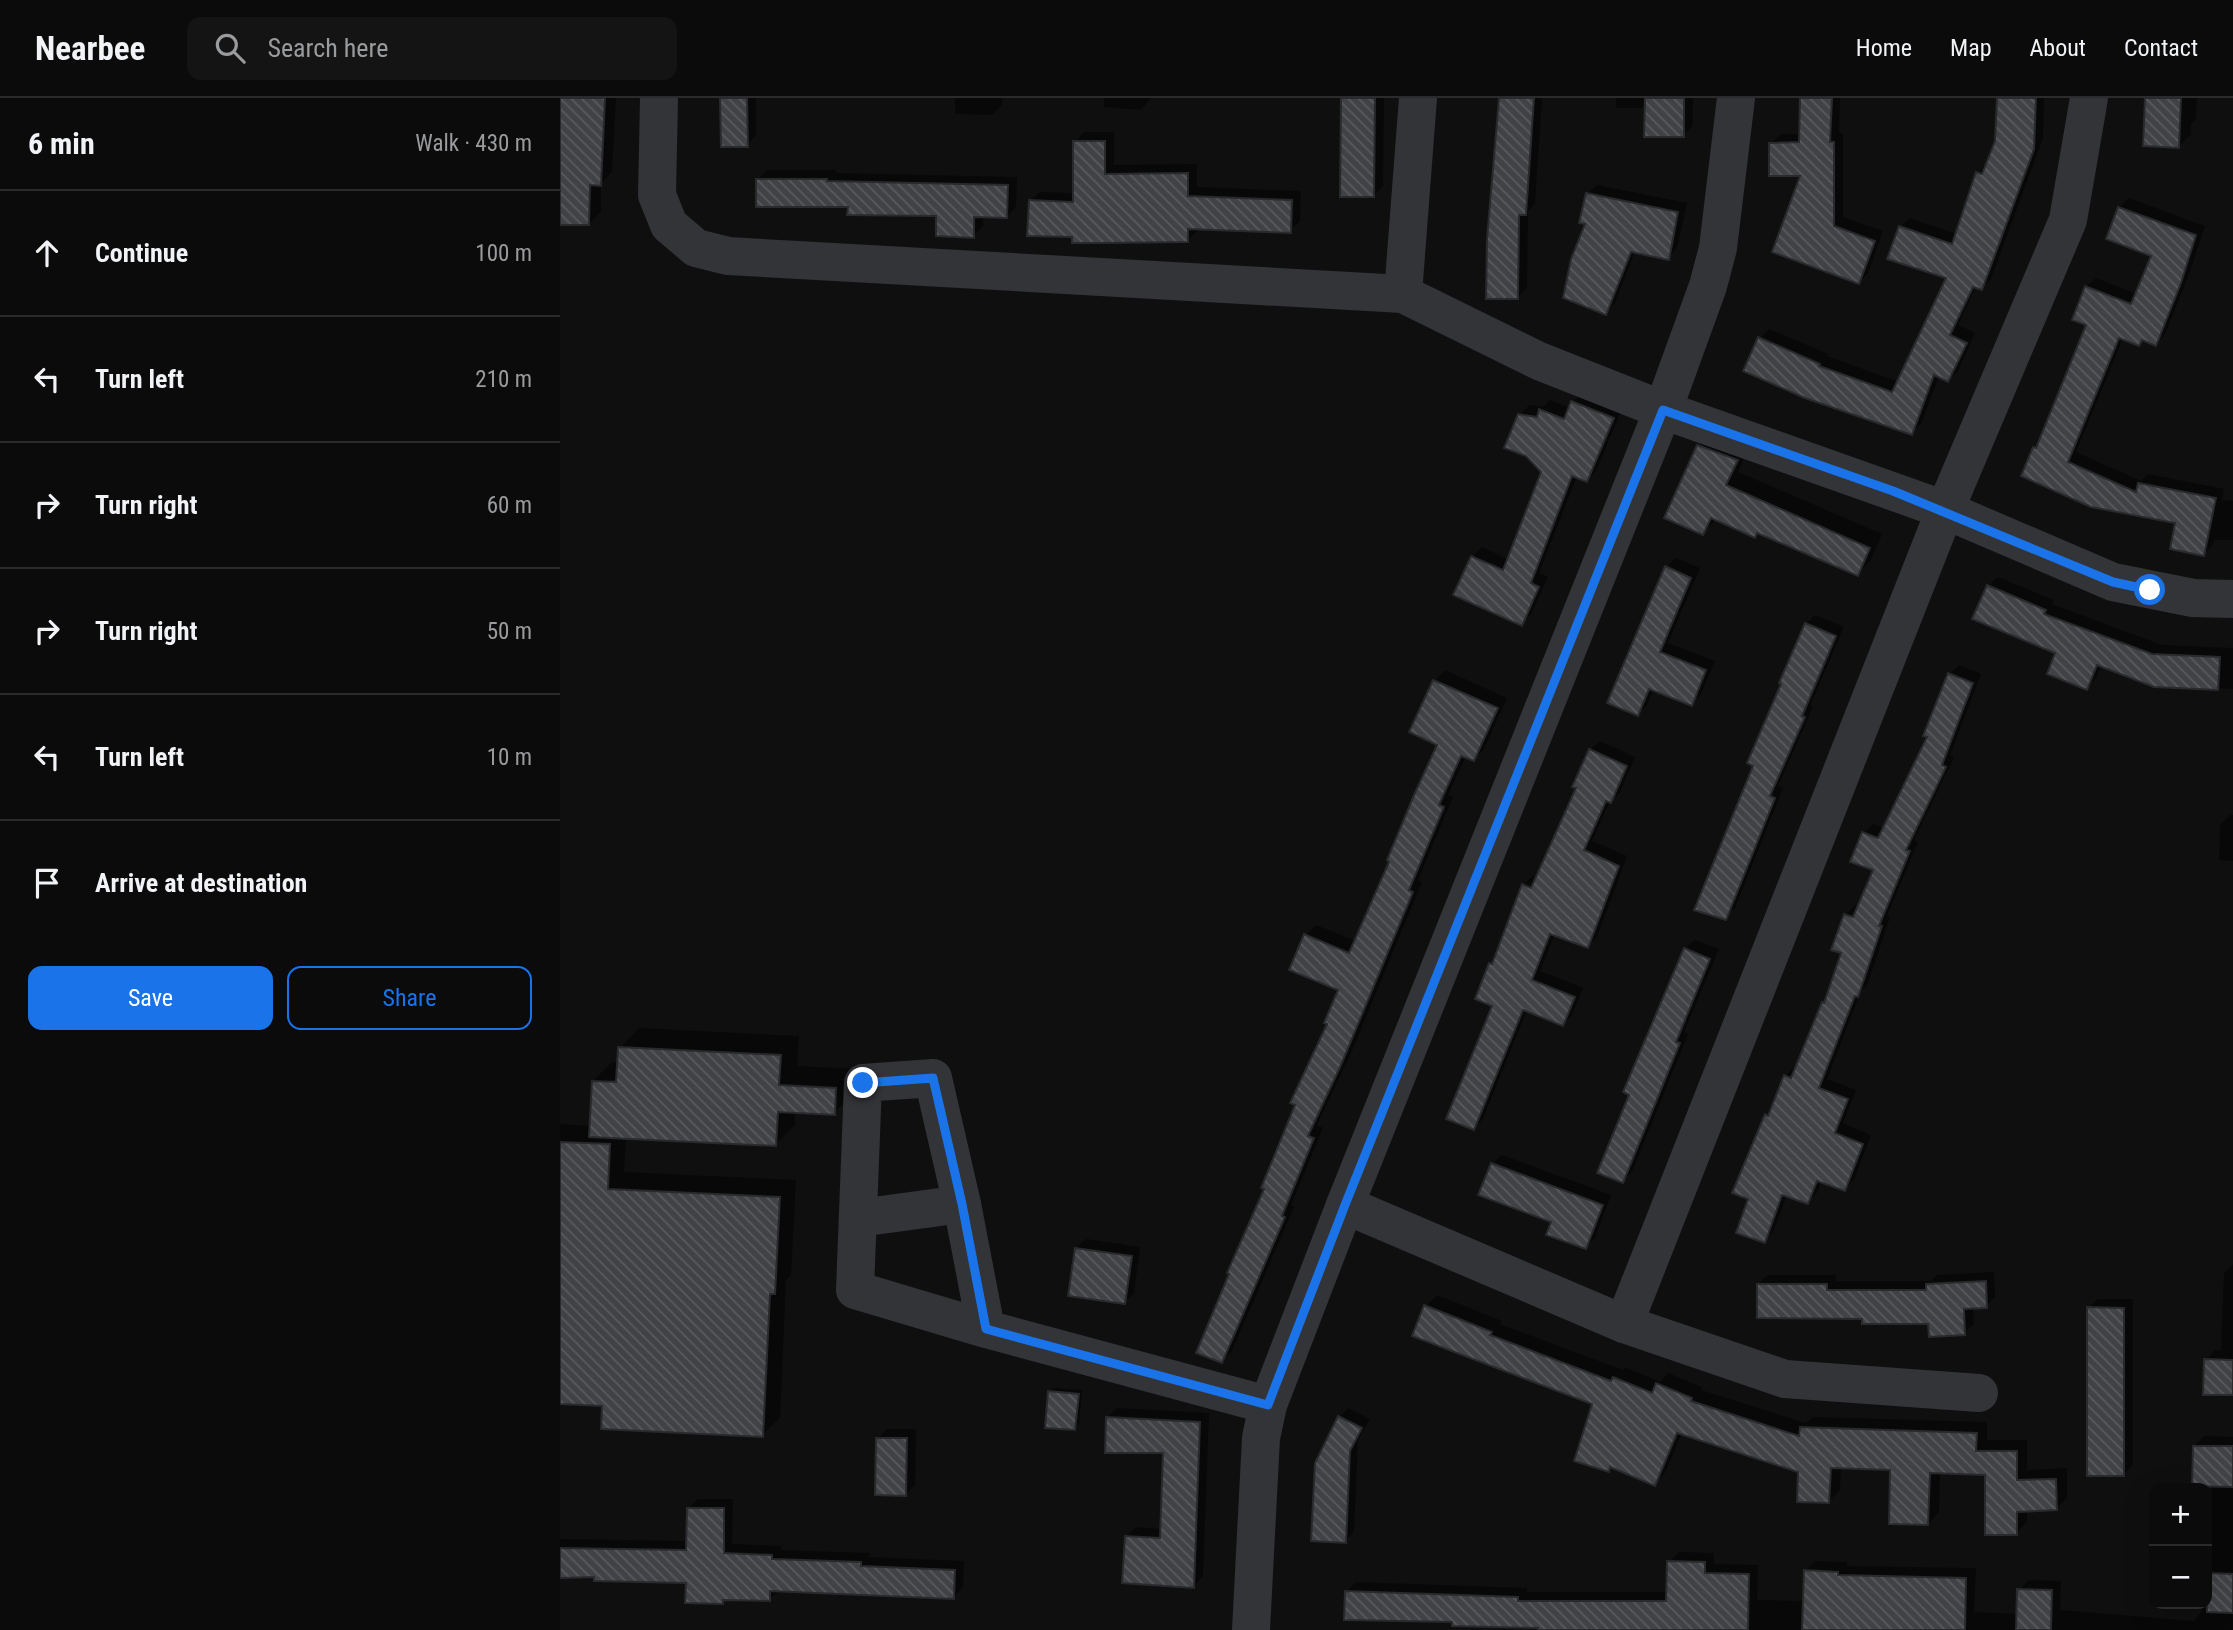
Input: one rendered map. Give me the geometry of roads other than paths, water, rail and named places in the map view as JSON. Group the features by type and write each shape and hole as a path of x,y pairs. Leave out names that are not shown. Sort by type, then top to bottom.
{"street":[{"path":"659,98 657,195 668,225 696,248 728,256 1403,294 1539,361 1663,410 1945,510 2113,582 2193,597 2233,599"},
{"path":"1403,294 1418,98"},
{"path":"1251,1630 1260,1450 1268,1405 1345,1205 1663,410 1708,286 1718,248 1736,98"},
{"path":"1624,1324 1945,510 2068,220 2089,98"},
{"path":"986,1329 962,1204 933,1078 863,1083 855,1290 986,1329 1268,1405"},
{"path":"859,1218 962,1204"},
{"path":"1345,1205 1624,1324 1785,1379 1979,1393"}]}
